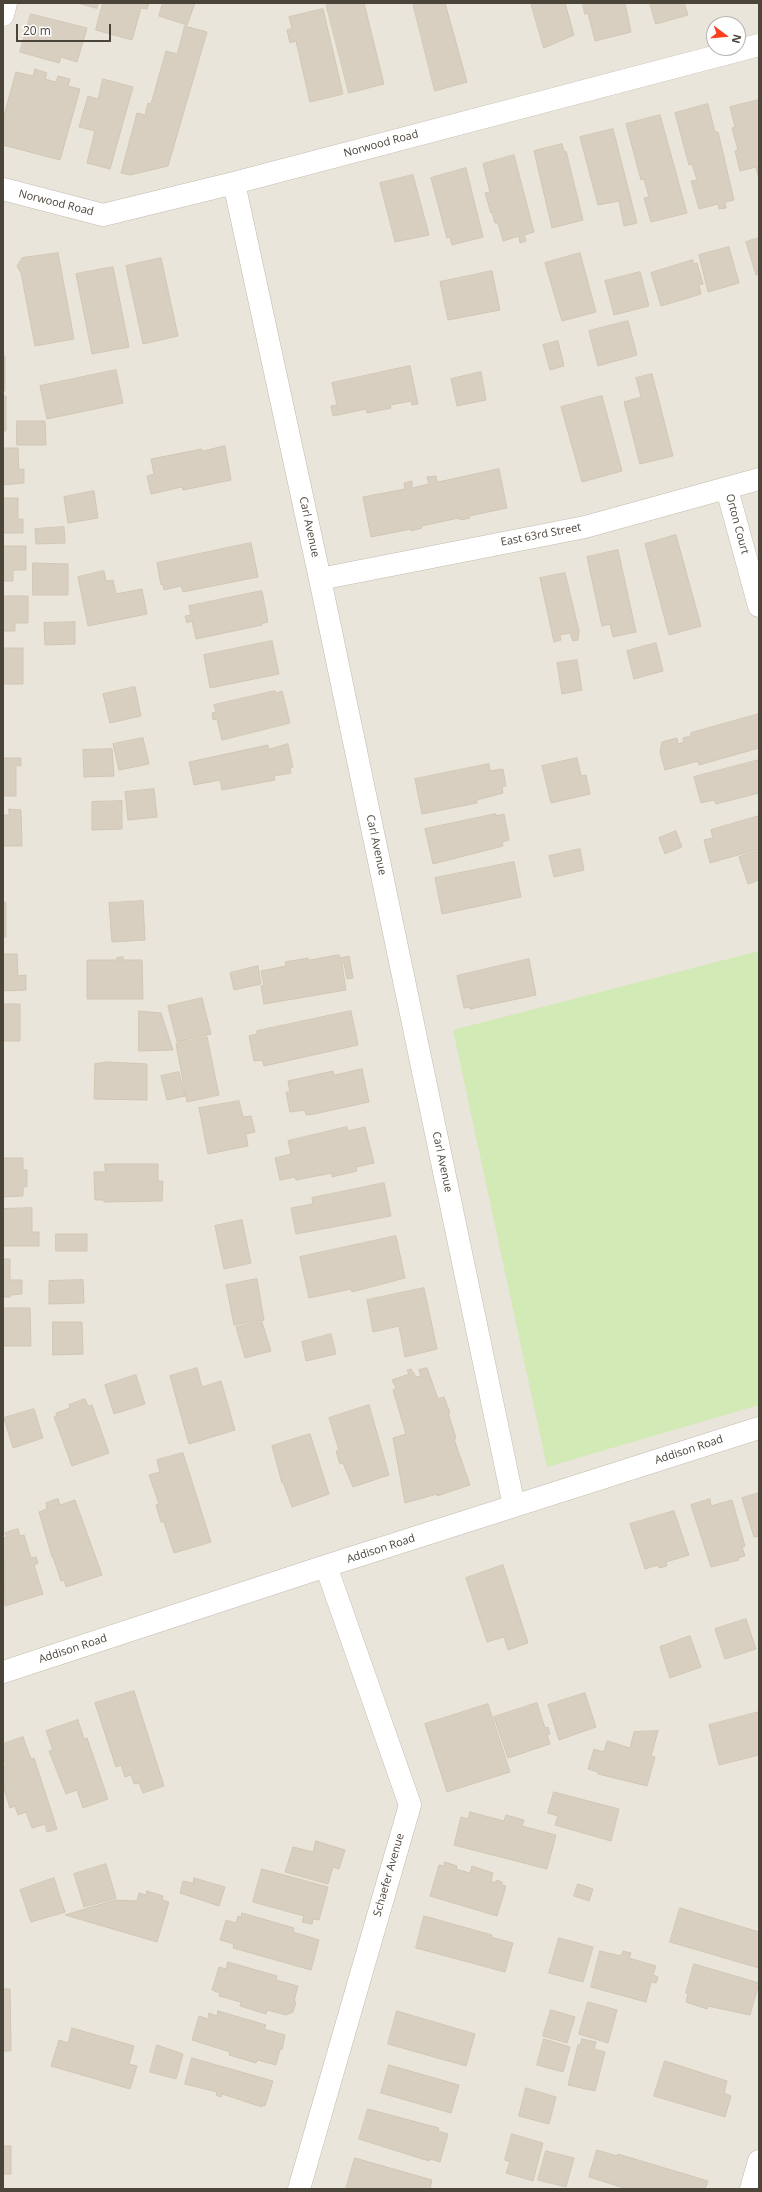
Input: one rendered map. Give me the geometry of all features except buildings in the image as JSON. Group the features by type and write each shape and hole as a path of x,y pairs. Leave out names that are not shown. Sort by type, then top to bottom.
{"street":[{"path":"3,15 6,3"},
{"name":"Norwood Road","path":"3,189 103,215 234,183 759,45"},
{"name":"Carl Avenue","path":"234,183 320,579 514,1506"},
{"name":"East 63rd Street","path":"320,579 585,527 759,479"},
{"name":"Orton Court","path":"727,489 759,606"},
{"name":"Addison Road","path":"3,1672 326,1566 759,1428"},
{"name":"Schaefer Avenue","path":"299,2189 410,1805 326,1566"},
{"path":"751,2189 759,2161"}],"shaded area":[{"path":"3,3 759,3 759,2189 3,2189"}],"green space":[{"path":"759,951 759,1405 547,1467 453,1030"}]}
